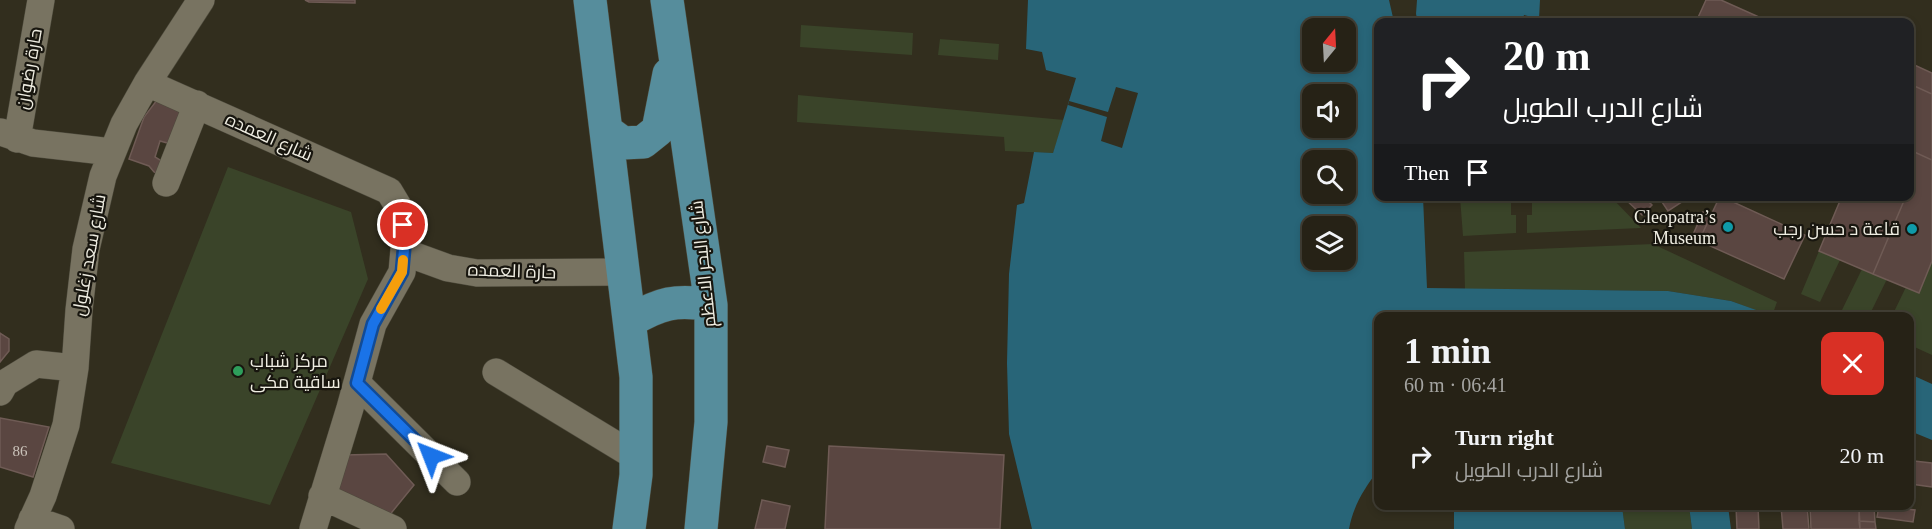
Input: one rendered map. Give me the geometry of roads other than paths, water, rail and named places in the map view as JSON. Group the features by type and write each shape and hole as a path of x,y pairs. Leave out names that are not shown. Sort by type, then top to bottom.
{"main road":[{"path":"590,0 608,132 636,377 636,475 629,529"},
{"name":"شارع البحر الاعظم","path":"667,0 711,305 711,422 701,529"},
{"path":"608,132 624,143 643,142 658,130 675,46"},
{"path":"630,321 649,309 672,302 711,305"}],"street":[{"name":"حارة رضوان","path":"8,135 41,0"},
{"name":"شارع سعد زغلول","path":"30,524 43,496 66,425 75,368 79,310 87,249 103,176 124,124 147,83 201,0"},
{"name":"شارع العمده","path":"147,83 389,191 401,211 405,238 404,252"},
{"path":"166,183 198,104"},
{"path":"8,135 33,143 112,152"},
{"path":"313,529 373,324 402,272 404,252"},
{"name":"حارة العمده","path":"404,252 448,268 477,273 623,272"},
{"path":"0,392 5,382 36,364 75,368"},
{"path":"496,372 636,457"},
{"path":"357,383 458,482"},
{"path":"322,496 393,529"},
{"path":"30,524 61,529"}],"water":[{"path":"1028,0 1389,0 1393,18 1374,18 1374,201 1423,201 1427,288 1668,291 1731,301 1762,312 1374,312 1374,476 1360,498 1349,529 1032,529 1009,434 1007,363 1009,274 1017,205 1024,203 1034,152 1053,153 1076,78 1046,70 1042,52 1026,49"},
{"path":"1417,0 1540,0 1539,18 1524,15 1523,18 1417,18"},
{"path":"1914,376 1932,384 1932,440 1914,433"},
{"path":"1454,510 1623,510 1625,529 1454,529"},
{"path":"1690,510 1729,510 1731,529 1692,529"}],"place":[{"name":"Cleopatra’s Museum","path":"1728,227"},
{"name":"قاعة د حسن رجب","path":"1912,229"},
{"name":"مركز شباب ساقية مكى","path":"238,371"}]}
